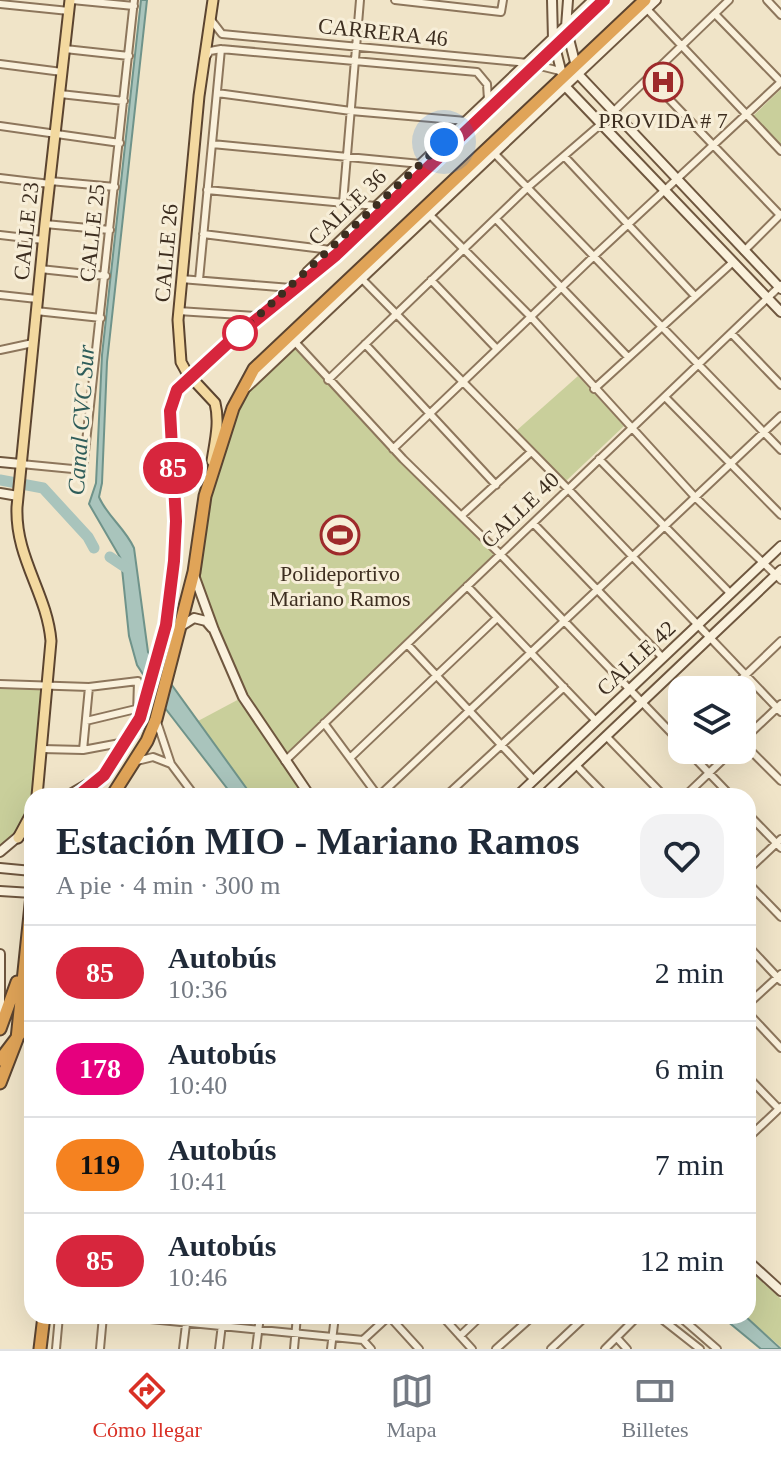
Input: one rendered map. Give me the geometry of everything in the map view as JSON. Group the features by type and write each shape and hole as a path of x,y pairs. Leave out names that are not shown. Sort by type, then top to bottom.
{"highway":[{"path":"88,788 104,775 137,725 166,625 176,521 170,411 173,397 229,342 336,255 446,145 604,0"},
{"path":"118,788 134,764 158,714 194,572 205,496 239,396 254,369 646,4"},
{"path":"0,1029 24,959"},
{"path":"0,1083 17,1039 24,959"},
{"path":"0,1060 24,1032"},
{"path":"40,1349 43,1324"}],"main road":[{"name":"CALLE 26","path":"190,377 179,352 178,311 213,0"},
{"name":"CALLE 23","path":"38,788 48,687 50,627 21,548 17,515 43,240 70,4"},
{"path":"190,377 215,403 217,421 205,496"},
{"path":"180,387 200,386"},
{"path":"18,838 24,827"}],"street":[{"path":"343,203 360,0"},
{"path":"395,0 501,12 503,0"},
{"path":"552,0 554,43 568,75 601,124 781,312"},
{"path":"568,0 568,75 613,112 780,287"},
{"path":"567,31 593,0"},
{"path":"656,0 646,4 781,151"},
{"path":"613,112 729,0"},
{"path":"767,0 781,15"},
{"path":"0,4 134,3"},
{"name":"CALLE 25","path":"20,467 83,470 134,3"},
{"path":"393,449 781,82 715,14"},
{"name":"CARRERA 46","path":"211,18 222,34 532,64 568,75"},
{"path":"65,49 129,56"},
{"path":"205,61 210,51 221,49 477,72 487,84 488,100"},
{"name":"CALLE 26","path":"199,280 221,49"},
{"path":"0,64 62,72"},
{"name":"CALLE 36","path":"229,342 291,288 421,164 446,145 488,100 532,64"},
{"path":"649,78 781,214 744,251"},
{"path":"217,93 351,111 466,121"},
{"path":"60,94 124,101"},
{"path":"328,380 528,187 601,124"},
{"path":"0,126 120,143"},
{"path":"239,396 494,153 517,126"},
{"path":"212,144 421,164"},
{"path":"494,153 781,450"},
{"path":"564,156 695,296"},
{"path":"0,178 115,187"},
{"path":"207,190 376,206"},
{"path":"430,215 531,317 695,497 779,575"},
{"path":"496,219 628,357"},
{"path":"45,224 110,230"},
{"path":"203,234 331,250"},
{"path":"0,235 43,240"},
{"path":"594,389 733,262"},
{"path":"40,269 106,276"},
{"path":"181,279 291,288"},
{"path":"362,279 780,708 756,729"},
{"path":"431,280 497,349"},
{"name":"CALLE 40","path":"285,761 780,287"},
{"path":"0,295 37,299"},
{"path":"36,311 101,318"},
{"path":"178,311 257,316"},
{"path":"731,333 781,385"},
{"path":"0,350 33,343"},
{"path":"296,343 393,449 668,727"},
{"path":"365,344 496,485"},
{"path":"665,397 781,515"},
{"path":"387,788 781,416"},
{"path":"461,516 531,452"},
{"path":"599,459 731,594"},
{"path":"0,462 20,467"},
{"path":"0,493 18,492"},
{"path":"533,523 663,658"},
{"name":"CALLE 42","path":"526,788 781,546"},
{"path":"194,572 195,582 243,697 304,788"},
{"name":"CALLE 42","path":"552,788 779,575"},
{"path":"467,586 596,721"},
{"path":"350,758 497,618"},
{"path":"179,628 188,620 200,619 214,630"},
{"path":"745,675 781,641"},
{"path":"407,644 534,780"},
{"path":"0,684 89,687 138,681 137,725"},
{"path":"83,750 89,687"},
{"path":"455,788 564,687"},
{"path":"86,721 136,709"},
{"path":"158,714 171,764 189,788"},
{"path":"324,723 373,788"},
{"path":"606,736 656,788"},
{"path":"42,749 83,750 120,743 124,745"},
{"path":"756,756 781,781"},
{"path":"134,764 153,757 171,764"},
{"path":"700,764 723,788"},
{"path":"693,788 718,764"},
{"path":"576,765 598,788"},
{"path":"81,788 104,775"},
{"path":"756,822 779,844 756,863"},
{"path":"0,852 24,832"},
{"path":"0,868 24,870"},
{"path":"0,891 24,893"},
{"path":"756,891 781,917"},
{"path":"0,954 0,1015"},
{"path":"756,954 780,977 756,997"},
{"path":"756,1021 781,1048"},
{"path":"756,1085 780,1108 756,1131"},
{"path":"756,1126 763,1124"},
{"path":"756,1268 781,1291"},
{"path":"767,1278 781,1283"},
{"path":"56,1349 58,1324"},
{"path":"100,1349 102,1324"},
{"path":"183,1349 186,1324"},
{"path":"207,1324 363,1340 380,1324"},
{"path":"219,1349 222,1324"},
{"path":"256,1349 259,1324"},
{"path":"294,1349 296,1324"},
{"path":"331,1349 334,1324"},
{"path":"396,1324 419,1349"},
{"path":"449,1324 472,1349"},
{"path":"460,1336 473,1324"},
{"path":"496,1349 524,1324"},
{"path":"551,1349 578,1324"},
{"path":"605,1349 630,1324"},
{"path":"668,1324 698,1348"},
{"path":"688,1324 717,1349"},
{"path":"617,1338 627,1349"},
{"path":"363,1340 371,1349"}],"green space":[{"path":"781,89 781,145 753,116"},
{"name":"Polideportivo Mariano Ramos","path":"296,343 328,380 500,554 285,760 304,788 246,788 198,721 243,697 195,582 205,496 239,396"},
{"path":"578,376 624,426 566,481 516,431"},
{"path":"0,684 48,687 38,788 24,788 24,832 0,852"},
{"path":"756,1276 781,1299 781,1347 754,1324"}],"water":[{"path":"141,0 147,0 107,362 99,497 134,548 148,652 246,788 227,788 165,708 137,665 129,636 121,559 89,504 96,483 102,355"},
{"path":"731,1324 754,1324 781,1349 761,1349"}],"waterway":[{"name":"Canal CVC Sur","path":"0,480 43,488 88,537 94,548"},
{"path":"110,557 128,569"}],"bus line":[{"name":"85","path":"88,788 104,775 140,718 166,625 176,521 170,411 177,390 229,342 336,255 604,0"}],"place":[{"name":"PROVIDA # 7","path":"663,82"},
{"name":"Polideportivo Mariano Ramos","path":"340,535"}],"route":[{"path":"240,333 444,142"}]}
